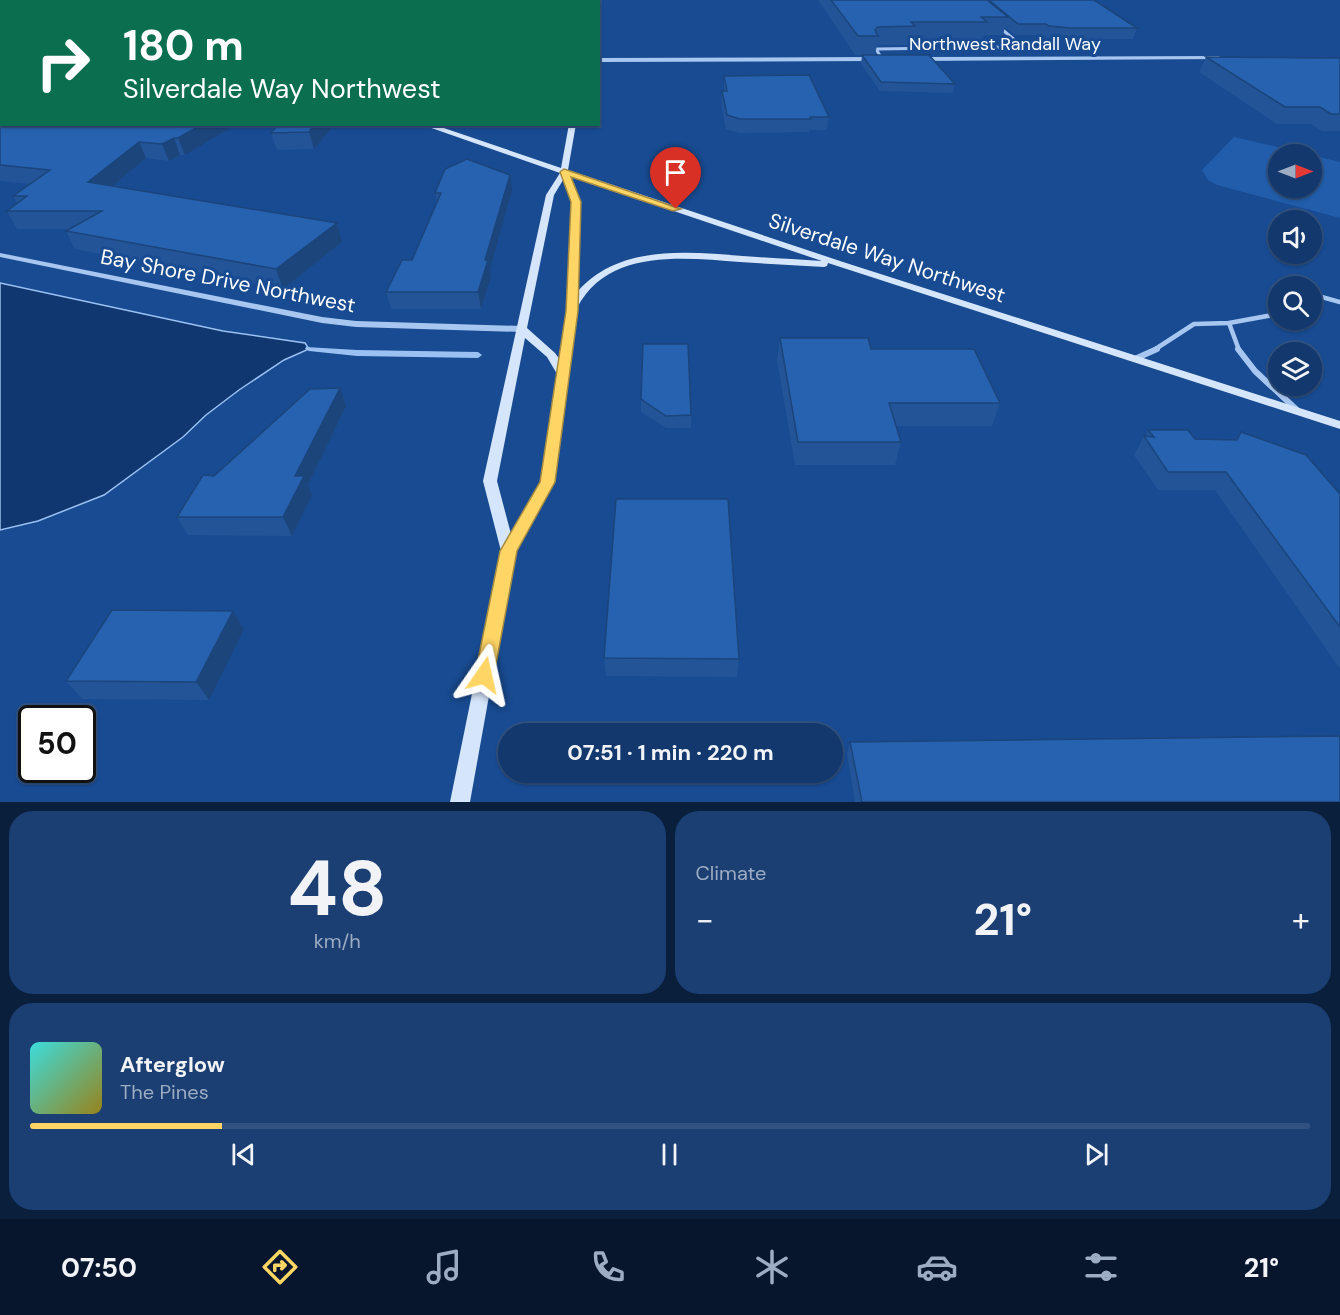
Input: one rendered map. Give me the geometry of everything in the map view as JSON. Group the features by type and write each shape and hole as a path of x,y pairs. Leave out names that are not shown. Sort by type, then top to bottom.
{"main road":[{"name":"Silverdale Way Northwest","path":"429,126 840,264 1340,425"},
{"path":"508,551 490,481 550,195 564,172 573,126"},
{"path":"460,802 508,551 548,482 572,311 576,202 564,172"},
{"path":"572,311 576,298 591,282 619,265 644,258 677,256 840,264"},
{"path":"522,329 551,355 563,374"}],"street":[{"path":"882,59 876,49 1023,47 993,21"},
{"name":"Northwest Randall Way","path":"915,59 1227,58"},
{"name":"Northwest Randall Way","path":"600,60 893,59"},
{"name":"Bay Shore Drive Northwest","path":"0,255 322,320 356,324 522,329"},
{"path":"1322,297 1340,302"},
{"path":"1137,358 1157,349 1194,324 1229,323 1268,316"},
{"path":"1229,323 1232,340 1242,357 1297,410"}],"shaded area":[{"path":"1234,137 1268,145 1268,198 1322,198 1322,158 1340,162 1340,218 1322,213 1322,210 1310,210 1217,185 1208,180 1202,170"},
{"path":"0,283 223,331 305,343 309,349 284,360 239,390 206,415 183,437 104,495 38,521 0,530"}],"building":[{"path":"831,0 987,0 1008,17 981,17 987,22 911,22 915,26 878,27 875,30 878,36 858,36"},
{"path":"989,0 1094,0 1137,28 1070,28 1046,24 1018,24"},
{"path":"862,55 929,55 955,84 881,82"},
{"path":"1206,57 1340,58 1340,114 1331,114 1320,107 1285,107"},
{"path":"809,75 829,117 740,119 727,115 722,91 727,91 724,76"},
{"path":"0,126 199,126 162,144 139,142 88,182 337,223 276,269 66,231 102,211 7,211 27,196 13,196 50,170 0,165"},
{"path":"277,126 314,126 309,132 271,133"},
{"path":"467,159 510,175 478,292 386,292 402,260 412,260 441,193 435,193 445,169"},
{"path":"780,338 868,338 871,349 974,349 1000,403 889,403 901,442 798,442"},
{"path":"643,344 688,344 691,415 666,416 641,399"},
{"path":"340,388 295,476 304,476 283,517 177,517 203,475 214,476 310,389"},
{"path":"1148,430 1188,430 1195,439 1237,440 1241,432 1306,455 1340,494 1340,627 1226,472 1168,472 1144,436 1154,437"},
{"path":"616,499 728,499 739,659 604,658"},
{"path":"112,610 233,611 196,682 66,681"},
{"path":"1340,736 1340,802 862,802 850,742"}],"waterway":[{"path":"309,349 357,353 478,355"}],"route":[{"path":"484,675 508,551 548,482 572,311 576,202 564,172 676,209"}]}
